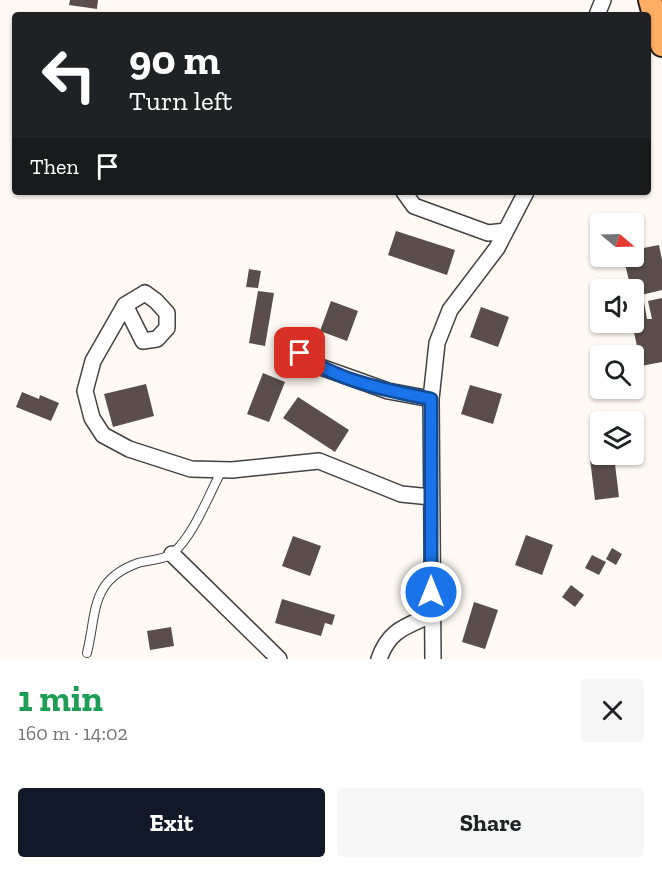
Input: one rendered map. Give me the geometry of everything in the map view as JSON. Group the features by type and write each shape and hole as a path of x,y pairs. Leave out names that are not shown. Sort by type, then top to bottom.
{"main road":[{"path":"650,0 662,45"}],"street":[{"path":"406,195 414,206 488,233 506,231"},
{"path":"433,659 431,399 437,344 450,310 497,248 524,195"},
{"path":"125,305 93,361 85,391 92,418 103,435 129,449 191,469 222,470 319,461 402,494 431,497"},
{"path":"286,342 315,365 388,391 431,399"},
{"path":"172,555 279,659"},
{"path":"379,659 383,646 396,631 431,615"}],"lane":[{"path":"87,652 95,601 108,581 124,568 172,555 192,528 222,470"}],"building":[{"path":"70,0 98,0 97,9 69,5"},
{"path":"396,231 455,250 447,275 388,255"},
{"path":"659,245 662,260 662,290 644,294 644,279 629,279 626,267 644,267 644,248"},
{"path":"249,269 261,271 258,288 246,287"},
{"path":"258,291 274,293 265,346 249,343"},
{"path":"662,298 662,362 644,365 644,345 637,345 634,333 644,333 644,302 647,319 652,319 648,301"},
{"path":"331,301 358,311 347,341 320,331"},
{"path":"481,307 509,317 498,347 470,337"},
{"path":"263,373 285,382 269,422 247,414"},
{"path":"146,384 154,416 113,427 104,394"},
{"path":"470,385 502,394 493,424 461,414"},
{"path":"22,392 39,399 40,395 59,403 51,421 16,407"},
{"path":"298,397 349,430 335,452 283,418"},
{"path":"591,465 615,465 619,497 595,500"},
{"path":"526,535 553,545 542,575 515,565"},
{"path":"293,536 321,546 310,576 282,566"},
{"path":"612,548 622,554 616,565 606,559"},
{"path":"592,555 606,562 599,575 585,568"},
{"path":"571,585 584,595 575,607 562,597"},
{"path":"282,599 335,615 332,625 325,623 321,636 275,623"},
{"path":"474,602 498,610 485,649 462,642"},
{"path":"171,627 174,646 150,650 147,631"}],"route":[{"path":"300,353 315,365 388,391 431,399 431,592"}]}
